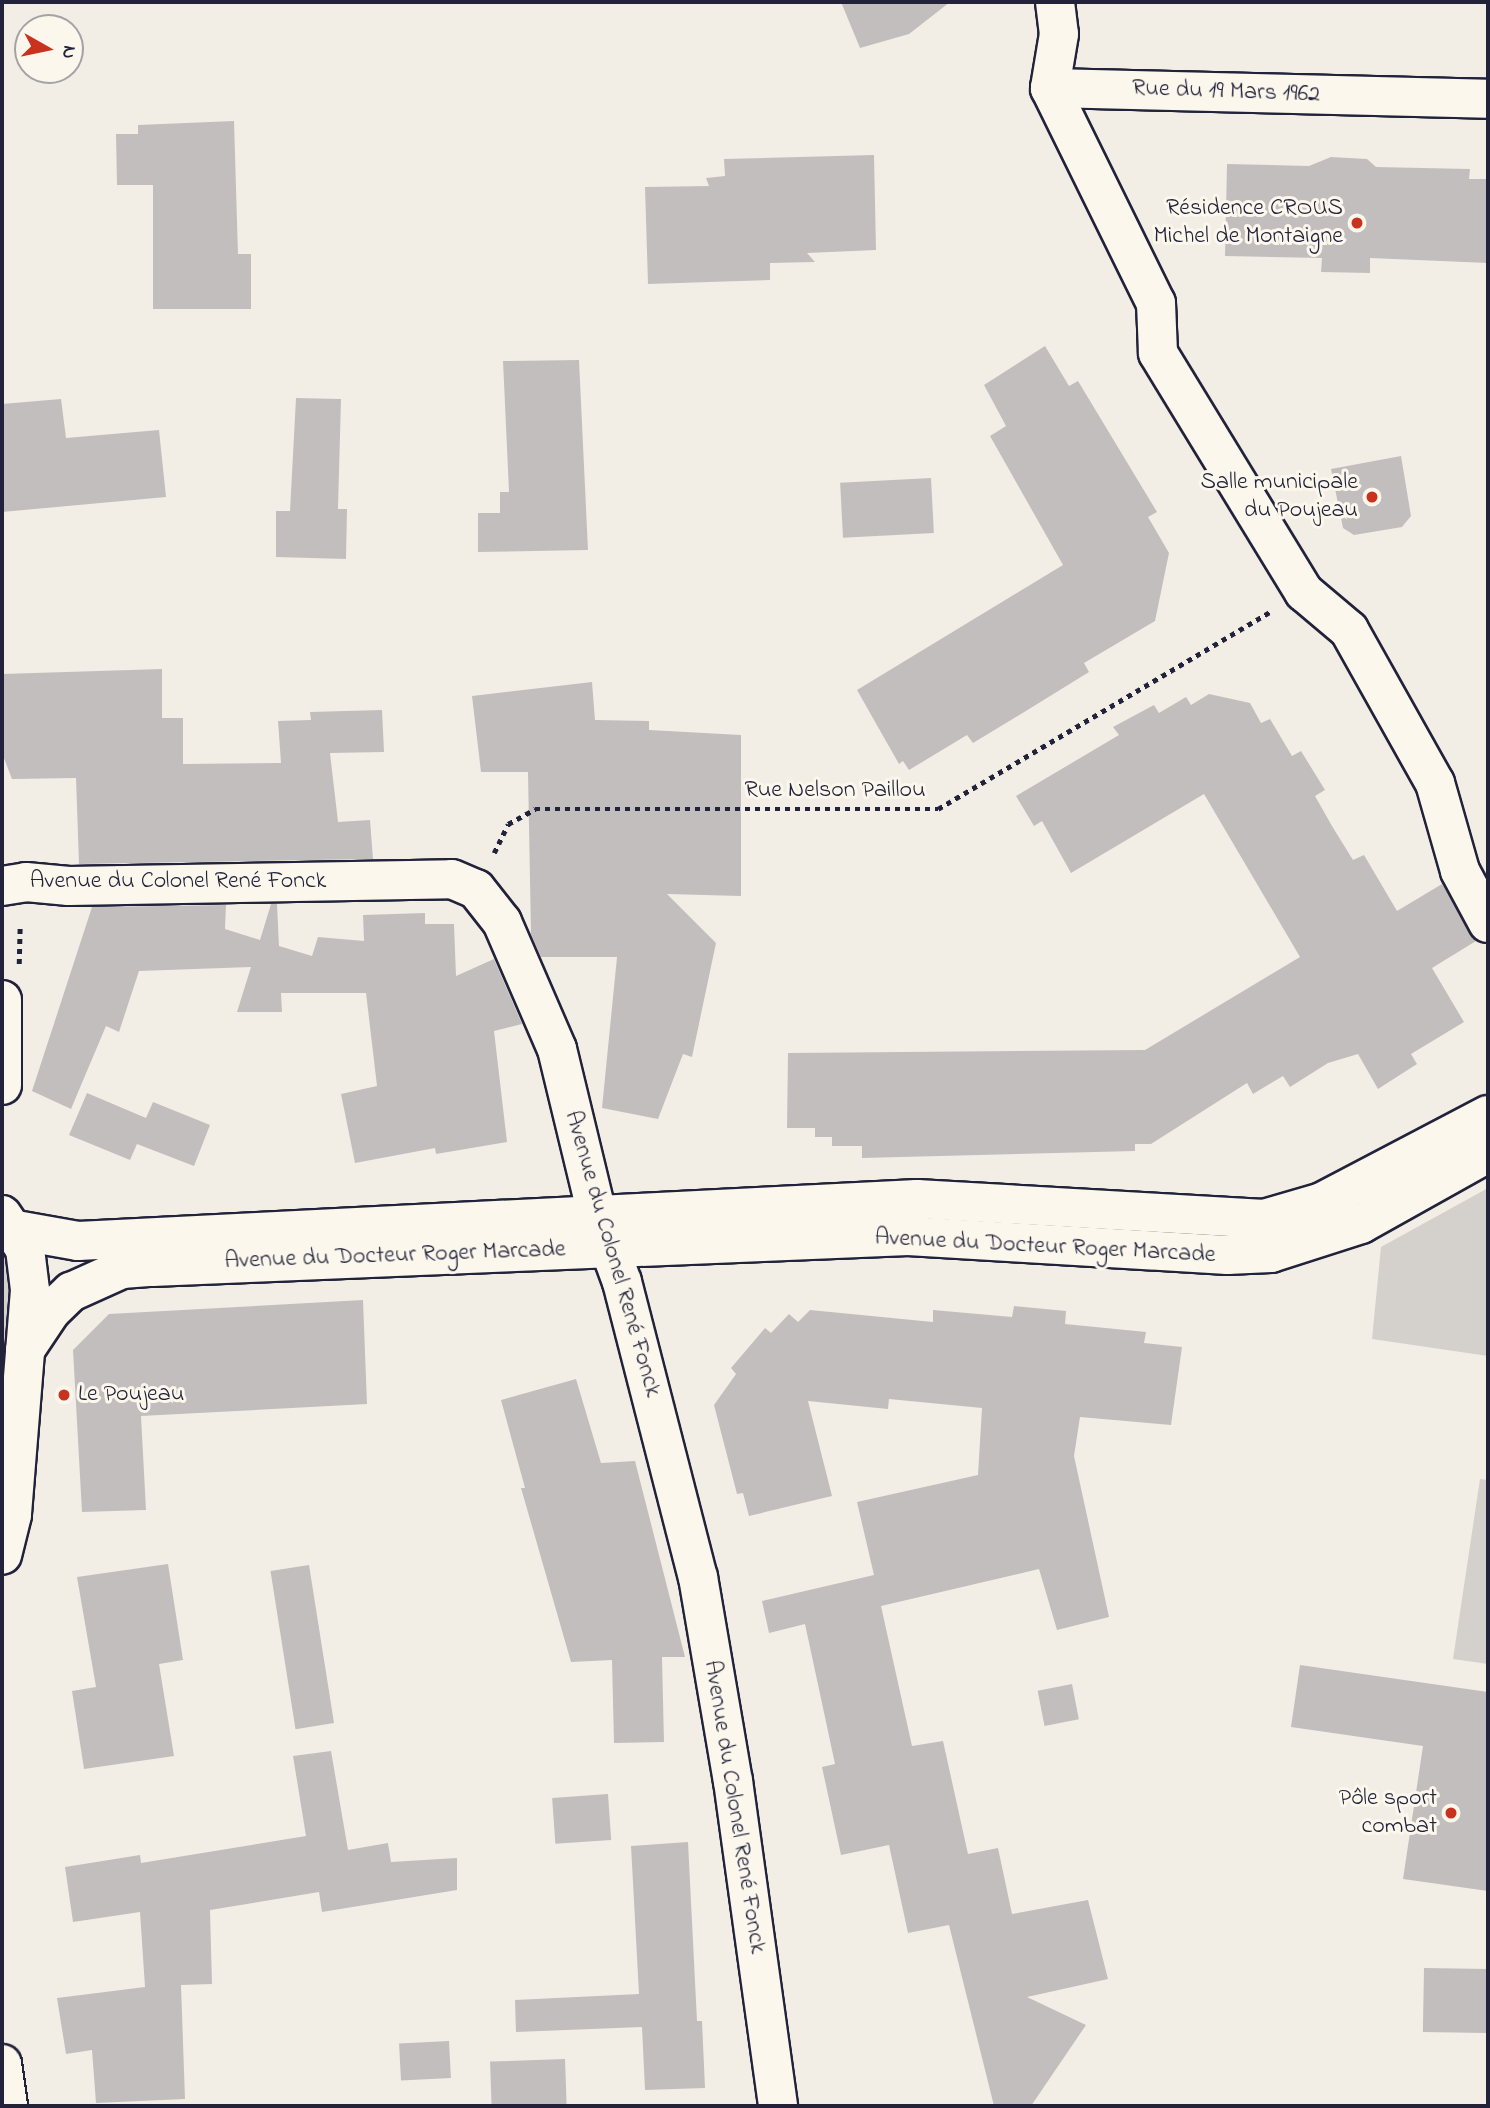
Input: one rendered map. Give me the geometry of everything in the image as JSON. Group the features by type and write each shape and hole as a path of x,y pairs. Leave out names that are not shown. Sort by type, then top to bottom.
{"street":[{"path":"1055,2 1059,34 1050,88 1156,303 1158,354 1304,593 1349,630 1435,783 1461,871 1488,923"},
{"name":"Rue du 19 Mars 1962","path":"1050,88 1488,99"},
{"name":"Avenue du Colonel René Fonck","path":"2,886 26,882 69,886 452,879 476,889 502,922 557,1049 597,1214 622,1282 698,1577 733,1781 778,2106"},
{"path":"2,1000 2,1084"},
{"name":"Avenue du Docteur Roger Marcade","path":"6,1212 78,1241 931,1199 1264,1219 1322,1202 1488,1115"},
{"name":"Avenue du Docteur Roger Marcade","path":"25,1350 51,1311 71,1292 122,1269 908,1236 1227,1255 1271,1253 1362,1224 1488,1153"},
{"path":"2,1555 12,1516 30,1270 6,1212"},
{"path":"2,2064 8,2106"}],"path":[{"name":"Rue Nelson Paillou","path":"476,889 508,824 536,809 937,809 1304,593"}],"shaded area":[{"path":"1488,1188 1488,1356 1372,1339 1381,1247"},
{"path":"2,1248 13,1268 2,1444"},
{"path":"1480,1479 1488,1480 1488,1664 1453,1659"}],"building":[{"path":"841,2 950,2 909,34 860,48"},
{"path":"234,121 238,254 251,254 251,309 153,309 153,185 117,185 116,134 138,134 138,125"},
{"path":"874,155 876,250 807,253 815,262 770,263 770,280 648,284 645,187 709,186 706,178 725,176 724,159"},
{"name":"Résidence CROUS Michel de Montaigne","path":"1331,157 1367,159 1376,167 1470,169 1469,179 1488,179 1488,263 1370,258 1370,273 1321,272 1322,258 1225,256 1227,164 1309,166"},
{"path":"1045,346 1069,386 1078,381 1157,512 1148,517 1169,553 1155,621 1084,663 1089,672 1021,714 973,743 967,735 909,770 903,761 899,764 857,690 1063,565 990,436 1006,426 984,385"},
{"path":"579,360 588,550 478,552 478,513 500,513 500,492 509,492 503,361"},
{"path":"296,398 341,399 338,509 347,509 346,559 276,557 276,511 290,511"},
{"path":"61,399 66,438 159,430 166,497 2,512 2,404"},
{"name":"Salle municipale du Poujeau","path":"1401,456 1411,516 1402,527 1354,535 1343,528 1331,469"},
{"path":"931,478 934,533 843,538 840,483"},
{"path":"162,669 162,718 183,718 183,764 281,763 278,721 311,720 310,712 382,710 384,752 330,753 338,822 370,820 373,859 79,864 76,778 12,779 2,753 2,674"},
{"path":"592,682 595,720 649,721 649,730 741,735 741,896 667,894 716,943 692,1057 683,1054 658,1119 602,1108 617,957 541,957 531,934 528,772 481,772 472,696"},
{"path":"1209,694 1250,703 1261,723 1270,719 1292,756 1301,751 1325,790 1315,796 1332,826 1353,860 1364,855 1397,911 1442,884 1476,941 1432,968 1464,1022 1411,1054 1417,1064 1378,1089 1358,1054 1328,1063 1290,1087 1283,1076 1253,1094 1247,1083 1151,1144 1135,1144 1135,1151 862,1158 862,1146 832,1146 832,1137 815,1137 815,1128 787,1128 788,1053 1145,1050 1300,957 1204,794 1071,873 1042,821 1034,826 1016,796 1119,735 1113,727 1154,705 1159,713 1186,697 1191,705"},
{"path":"271,904 277,904 279,946 312,956 318,937 364,941 363,915 425,913 425,924 454,924 456,976 494,959 522,1024 494,1031 507,1142 436,1154 435,1148 355,1163 341,1094 377,1086 366,993 281,993 282,1012 237,1012 251,967 139,971 119,1032 106,1026 71,1109 32,1091 92,907 226,905 225,929 260,940"},
{"path":"87,1093 146,1118 153,1102 210,1125 194,1166 137,1144 130,1160 69,1135"},
{"path":"363,1300 367,1404 141,1416 146,1510 82,1512 73,1350 109,1314"},
{"path":"1014,1306 1066,1311 1065,1324 1146,1332 1144,1343 1182,1347 1171,1425 1080,1417 1074,1456 1109,1617 1057,1630 1039,1569 881,1606 912,1746 943,1741 968,1854 998,1848 1012,1914 1088,1900 1108,1979 1027,1997 1086,2025 1031,2106 994,2106 949,1925 908,1933 889,1845 841,1855 822,1767 835,1764 805,1624 769,1633 762,1601 874,1575 857,1502 978,1475 982,1408 889,1399 888,1409 808,1401 832,1496 749,1516 743,1493 737,1494 714,1405 736,1374 731,1368 765,1328 771,1333 789,1314 798,1322 810,1310 933,1322 933,1310 1012,1317"},
{"path":"576,1379 601,1463 635,1461 685,1657 662,1657 664,1742 614,1743 612,1660 571,1662 521,1488 525,1488 501,1400"},
{"path":"168,1564 183,1660 159,1664 174,1756 84,1769 72,1691 96,1687 77,1577"},
{"path":"309,1565 334,1723 296,1729 270,1571"},
{"name":"Pôle sport combat","path":"1300,1665 1488,1692 1488,1891 1403,1879 1423,1746 1291,1727"},
{"path":"1072,1684 1079,1719 1045,1726 1038,1691"},
{"path":"331,1751 348,1850 388,1843 391,1862 457,1858 457,1890 322,1912 319,1892 210,1910 212,1984 181,1985 185,2099 96,2103 92,2050 66,2054 57,1998 145,1987 140,1912 73,1922 65,1867 140,1855 141,1863 306,1836 293,1756"},
{"path":"608,1794 611,1840 555,1844 552,1798"},
{"path":"688,1842 697,2021 702,2021 705,2088 645,2090 642,2027 516,2032 515,2000 639,1994 631,1846"},
{"path":"1424,1968 1488,1969 1487,2033 1423,2032"},
{"path":"449,2041 451,2078 401,2081 399,2044"},
{"path":"565,2059 567,2106 492,2106 490,2062"}],"place":[{"name":"Résidence CROUS Michel de Montaigne","path":"1357,223"},
{"name":"Salle municipale du Poujeau","path":"1372,497"},
{"name":"Le Poujeau","path":"64,1395"},
{"name":"Pôle sport combat","path":"1451,1813"}]}
